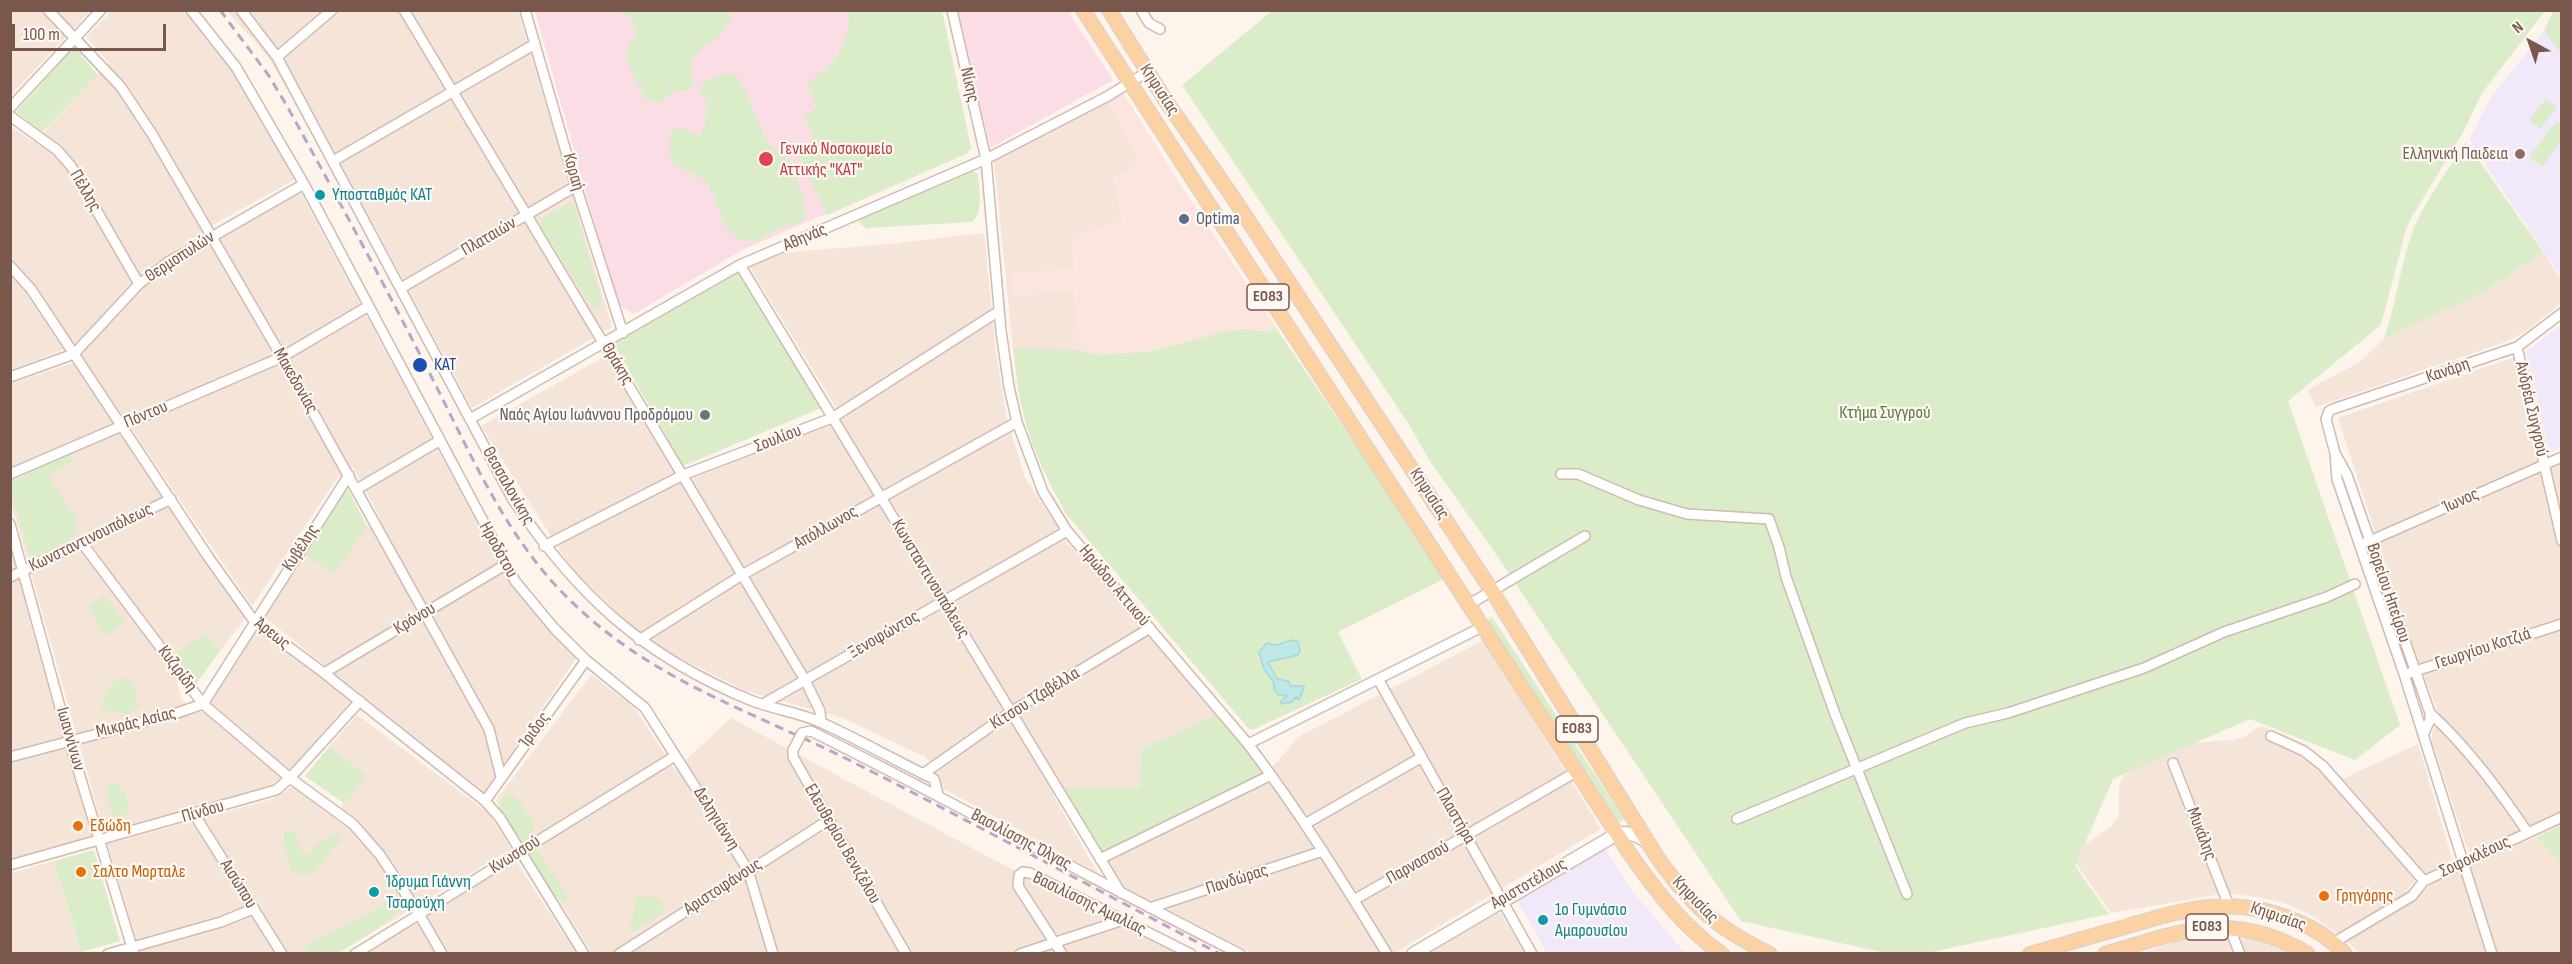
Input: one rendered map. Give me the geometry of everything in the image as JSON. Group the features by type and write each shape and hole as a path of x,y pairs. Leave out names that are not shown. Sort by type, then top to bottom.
{"main road":[{"name":"Κηφισίας","path":"1083,10 1617,834 1665,901 1696,933 1722,954"},
{"name":"Κηφισίας","path":"1109,10 1147,72 1232,196 1492,591 1670,875 1712,921 1770,954"},
{"name":"Κηφισίας","path":"2030,954 2183,910 2242,905 2278,914 2309,927 2333,943 2344,954"},
{"name":"Κηφισίας","path":"2105,954 2134,950 2189,930 2229,927 2278,939 2308,954"}],"street":[{"name":"Μακεδονίας","path":"48,10 120,87 135,108 282,357 426,613 489,729 501,777"},
{"path":"10,108 101,10"},
{"path":"191,10 236,67 304,184 367,307 282,357"},
{"name":"Θεσσαλονίκης","path":"241,10 265,38 277,57 513,500 544,546 567,574 639,640 712,682 763,704 821,722 923,774 934,780 938,794"},
{"path":"277,57 332,10"},
{"name":"Θράκης","path":"404,10 451,93 605,344 805,680 820,711 821,722"},
{"name":"Κοραή","path":"525,10 576,186 624,333"},
{"path":"1141,10 1149,23 1160,29"},
{"name":"Νίκης","path":"955,12 986,159"},
{"path":"333,161 535,44"},
{"name":"Αθηνάς","path":"470,419 740,265 986,159 1147,72"},
{"name":"Πέλλης","path":"10,116 57,150 71,166 139,284"},
{"name":"Ηρώδου Αττικού","path":"986,159 999,311 1009,387 1017,422 1043,492 1068,531 1272,775 1323,851 1387,954"},
{"name":"Θερμοπυλών","path":"74,354 139,284 168,262 304,184"},
{"name":"Πλαταιών","path":"401,288 576,186"},
{"name":"Κωνσταντινουπόλεως","path":"740,265 1121,894"},
{"name":"Άρεως","path":"10,266 32,289 254,621 360,701 485,801 500,818 584,954"},
{"name":"Ηροδότου","path":"367,307 505,565 524,594 586,660 645,708 675,756"},
{"name":"Σουλίου","path":"544,546 683,475 832,418 999,311"},
{"name":"Κανάρη","path":"2327,414 2333,408 2517,347 2562,313"},
{"name":"Ανδρέα Συγγρού","path":"2517,347 2562,541"},
{"path":"10,377 74,354"},
{"name":"Πόντου","path":"10,474 282,357"},
{"name":"Βορείου Ηπείρου","path":"2327,414 2327,424 2335,453 2337,479 2365,543 2430,713"},
{"name":"Απόλλωνος","path":"639,640 742,576 1017,422"},
{"path":"357,489 439,441"},
{"name":"Ίωνος","path":"2365,543 2562,457"},
{"path":"1561,474 1578,474 1639,500 1688,513 1768,519 1831,704 1907,894"},
{"name":"Κυβέλης","path":"254,621 349,475"},
{"name":"Κωνσταντινουπόλεως","path":"10,577 171,499"},
{"name":"Ιωαννίνων","path":"10,524 69,740 133,950"},
{"name":"Ξενοφώντος","path":"763,704 1068,531"},
{"path":"1468,605 1585,536"},
{"name":"Κυζιρίδη","path":"82,543 203,704 290,778 353,824 380,855 442,954"},
{"name":"Βορείου Ηπείρου","path":"2365,543 2492,954"},
{"name":"Κρόνου","path":"324,673 505,565"},
{"path":"1737,819 1975,720 2008,712 2144,668 2224,632 2327,597 2355,584"},
{"path":"203,704 254,621"},
{"name":"Γεωργίου Κοτζιά","path":"2404,674 2562,624"},
{"path":"1248,744 1482,627"},
{"name":"Κίτσου Τζαβέλλα","path":"923,774 1011,712 1150,628"},
{"name":"Ίριδος","path":"485,801 586,660"},
{"name":"Πλαστήρα","path":"1378,679 1532,954"},
{"name":"Πίνδου","path":"10,865 276,790 290,778 360,701"},
{"name":"Μικράς Ασίας","path":"10,757 203,704"},
{"path":"2423,735 2430,713 2484,771 2528,833"},
{"name":"Βασιλίσσης Όλγας","path":"802,733 811,731 938,794 1121,894 1240,954"},
{"name":"Ελευθερίου Βενιζέλου","path":"802,733 793,750 793,757 906,954"},
{"path":"2271,736 2304,751 2323,766 2424,881"},
{"name":"Κνωσσού","path":"355,954 675,756"},
{"name":"Δεληγιάννη","path":"675,756 748,870 772,954"},
{"path":"1305,824 1422,757"},
{"name":"Μυκάλης","path":"2173,763 2229,906"},
{"name":"Παρνασσού","path":"1354,900 1576,772"},
{"path":"1100,859 1272,775"},
{"name":"Αισώπου","path":"194,814 282,954"},
{"name":"Σοφοκλέους","path":"2333,943 2412,896 2424,881 2562,818"},
{"name":"Αριστοφάνους","path":"619,954 828,821"},
{"path":"1617,834 1635,835 1648,843"},
{"name":"Αριστοτέλους","path":"1413,954 1502,899 1617,834"},
{"name":"Πανδώρας","path":"1150,908 1323,851"},
{"name":"Βασιλίσσης Αμαλίας","path":"1056,942 1018,886 1019,875 1023,872 1030,873 1191,954"},
{"path":"108,954 133,950 221,922 253,909"},
{"path":"1020,954 1123,920"},
{"path":"2229,927 2240,954"},
{"path":"1056,942 1062,954"}],"shaded area":[{"path":"960,10 1068,11 1113,80 990,148 958,12"},
{"path":"11,11 90,11 11,95"},
{"path":"112,11 188,11 238,74 296,179 211,226 143,272 75,345 11,370 11,127 34,142 109,63 86,37"},
{"path":"227,11 518,11 612,327 472,408 315,116 306,121 268,57"},
{"name":"Γενικό Νοσοκομείο Αττικής \"ΚΑΤ\"","path":"535,11 942,11 971,148 966,154 744,249 634,314 617,304"},
{"name":"Ελληνική Παιδεια","path":"2544,31 2561,53 2561,277 2471,143 2470,138 2492,96"},
{"path":"1123,93 1182,187 1276,328 1268,332 1226,331 1152,351 1099,355 1080,350 1075,345 1073,289 1011,296 1011,274 1074,269 1071,236 1122,221 1113,179 1140,162 1107,101"},
{"path":"1107,101 1141,162 1113,179 1123,221 1074,269 1011,274 1012,296 1074,289 1075,345 1080,350 1013,348 994,161"},
{"path":"300,191 516,592 577,657 484,793 263,616 303,554 335,574 367,526 380,518 353,467 337,478 252,606 81,355 144,285"},
{"path":"984,233 996,353 1006,415 1025,478 1067,542 1217,714 1141,749 1140,788 1064,788 1053,795 1098,873 944,789 936,770 925,757 845,719 746,691 668,652 634,628 572,569 481,426 604,357 681,483 843,419 749,266 778,253"},
{"path":"2543,252 2561,280 2561,303 2525,332 2505,342 2316,407 2307,390 2360,362 2384,339 2482,293"},
{"path":"2561,325 2561,447 2550,453 2526,352"},
{"path":"2515,357 2540,474 2561,465 2561,813 2533,828 2469,854 2431,738 2439,714 2413,648 2338,418"},
{"path":"73,363 246,617 220,651 206,632 166,661 175,674 182,700 202,713 255,629 352,700 292,769 269,787 104,832 11,502 10,384"},
{"path":"10,544 94,837 10,860"},
{"path":"1484,640 1601,829 1393,954 1252,953 1123,887 1105,856 1262,780 1298,737"},
{"path":"591,675 634,707 675,770 731,718 994,860 1178,953 592,953 496,800"},
{"path":"357,715 489,813 511,849 338,953 140,954 108,844 273,799 293,786 334,816 367,776 330,746"},
{"path":"2265,727 2307,748 2336,775 2344,778 2418,744 2452,859 2415,880 2404,894 2338,934 2314,917 2287,904 2227,893 2111,913 2077,865 2076,855 2081,847 2111,827 2119,816 2119,786 2123,777 2142,762 2175,748 2202,742 2233,740 2246,736 2256,728"},
{"path":"2536,837 2561,863 2561,953 2359,953 2347,941 2417,899 2433,882"},
{"path":"1604,847 1633,892 1685,953 1547,953 1517,900"},
{"path":"514,858 576,953 367,954"},
{"path":"54,861 81,953 11,953 11,873"},
{"path":"1500,912 1525,953 1429,953"},
{"path":"2228,930 2260,934 2293,954 2140,954 2182,939"}],"green space":[{"path":"618,11 732,11 731,20 722,33 691,60 691,75 695,79 690,89 671,93 661,102 646,100 633,76 625,51 635,36 632,18"},
{"path":"848,11 942,11 971,148 966,154 827,215 799,155 813,138 804,115 817,108 807,83 825,69 839,53 847,34"},
{"name":"Κτήμα Συγγρού","path":"1272,11 2545,11 2482,93 2462,134 2413,215 2406,229 2381,325 2288,401 2400,725 2355,760 2250,719 2113,779 2075,866 2109,914 1922,954 1886,953 1741,921 1491,547 1431,463 1408,423 1182,85"},
{"path":"2553,11 2561,11 2561,53 2544,31"},
{"path":"74,47 98,75 42,132 16,112"},
{"path":"735,74 741,81 769,146 785,153 794,167 807,215 798,224 780,228 756,241 739,240 723,224 715,198 704,179 674,165 669,150 672,130 685,128 696,136 701,133 707,112 706,102 700,92 702,84 712,77"},
{"path":"2546,99 2557,107 2540,129 2529,120"},
{"path":"2557,121 2561,125 2561,142 2542,167 2529,157"},
{"path":"2466,142 2543,252 2482,293 2384,339 2414,228 2431,195"},
{"path":"972,170 978,174 980,200 978,212 972,222 866,228 859,223 858,218"},
{"path":"570,202 574,205 602,301 598,309 588,301 540,225 544,217"},
{"path":"738,273 821,408 683,466 614,344"},
{"path":"1276,328 1446,578 1338,632 1362,679 1252,730 1067,515 1035,450 1025,422 1013,348 1080,350 1099,355 1152,351 1226,331 1247,329 1268,332"},
{"path":"66,453 72,456 72,461 64,468 51,473 50,479 76,518 76,536 31,560 10,483"},
{"path":"347,488 367,526 335,574 303,554"},
{"path":"104,595 125,622 107,636 87,608"},
{"path":"1492,617 1624,819 1619,822 1489,624 1488,620"},
{"path":"206,632 220,651 196,684 174,655"},
{"path":"119,678 129,679 136,688 135,699 139,705 127,715 103,709 101,703 110,685"},
{"path":"1217,714 1267,774 1105,856 1064,788 1140,788 1141,749"},
{"path":"330,746 367,776 345,804 305,776"},
{"path":"114,782 126,793 129,810 123,819 118,820 110,810 105,788"},
{"path":"509,793 520,803 530,818 535,828 532,833 536,847 568,897 567,902 563,904 552,893 499,809 500,800"},
{"path":"2561,825 2561,863 2536,837"},
{"path":"288,829 295,832 301,849 310,856 316,845 335,833 341,836 340,843 333,848 316,871 302,874 292,871 283,832"},
{"path":"94,850 120,941 81,952 54,861"},
{"path":"652,896 663,903 663,913 634,932 629,929 639,897"},
{"path":"391,898 398,900 401,908 390,919 360,940 341,951 330,954 301,953 320,937 366,915"}],"water":[{"path":"1291,640 1298,642 1300,651 1298,655 1268,662 1277,679 1288,681 1291,686 1304,686 1304,688 1299,700 1296,697 1292,702 1281,704 1287,696 1279,695 1274,690 1274,683 1264,669 1259,652 1267,643 1277,645"}],"railway":[{"path":"220,10 269,76 287,106 498,506 530,555 583,612 618,641 694,687 857,764 1220,954"}],"place":[{"name":"Ελληνική Παιδεια","path":"2520,154"},
{"name":"Γενικό Νοσοκομείο Αττικής \"ΚΑΤ\"","path":"766,159"},
{"name":"Υποσταθμός ΚΑΤ","path":"320,195"},
{"name":"Optima","path":"1184,219"},
{"name":"ΚΑΤ","path":"420,365"},
{"name":"Ναός Αγίου Ιωάννου Προδρόμου","path":"705,415"},
{"name":"Εδώδη","path":"78,826"},
{"name":"Σαλτο Μορταλε","path":"81,872"},
{"name":"Ίδρυμα Γιάννη Τσαρούχη","path":"374,892"},
{"name":"Γρηγόρης","path":"2324,896"},
{"name":"1ο Γυμνάσιο Αμαρουσίου","path":"1543,920"}]}
